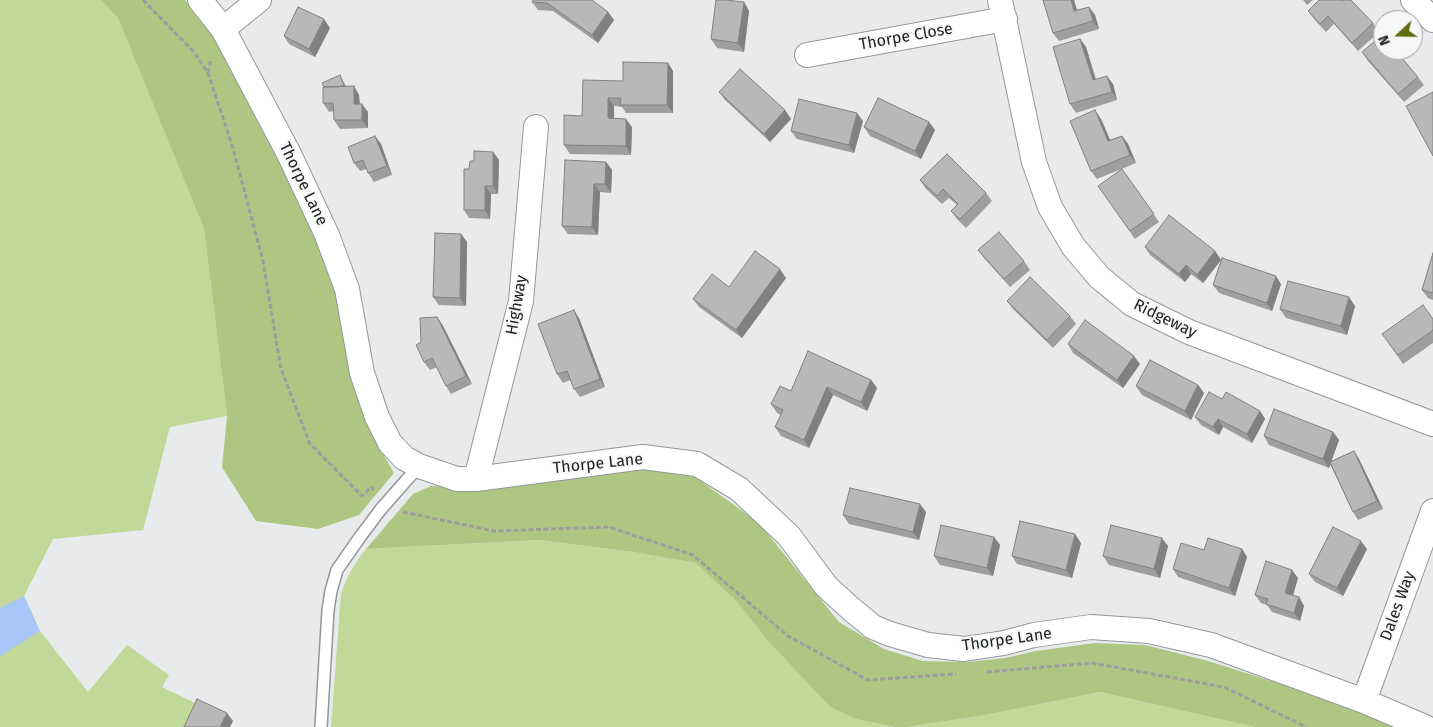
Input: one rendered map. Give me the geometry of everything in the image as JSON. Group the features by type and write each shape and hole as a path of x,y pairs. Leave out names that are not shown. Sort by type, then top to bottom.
{"street":[{"name":"Thorpe Lane","path":"200,0 223,29 289,154 328,234 347,289 362,373 377,417 390,444 404,458 419,466 457,479 476,479 643,457 697,464 739,489 789,536 826,586 873,626 890,634 928,644 964,649 1091,627 1149,630 1210,645 1364,701 1425,727"},
{"path":"223,29 259,0"},
{"path":"1413,0 1433,20"},
{"name":"Thorpe Close","path":"807,55 1003,10"},
{"name":"Ridgeway","path":"1003,10 1034,162 1050,207 1072,246 1099,277 1132,304 1189,332 1433,424"},
{"name":"Highway","path":"476,479 521,301 536,127"},
{"name":"Dales Way","path":"1364,701 1433,511"}],"lane":[{"path":"321,727 328,610 337,570 387,502 419,466"}],"path":[{"path":"143,0 194,52 208,73 233,148 263,261 281,369 310,444 362,496 371,487 400,511 494,532 609,527 693,555 788,636 868,680 964,674"},
{"path":"983,673 1092,663 1224,687 1306,727"}],"green space":[{"path":"0,0 101,0 118,18 204,229 227,416 170,427 143,530 53,539 24,596 40,631 88,692 127,645 169,675 162,687 203,707 193,727 0,727"},
{"path":"101,0 185,0 215,37 316,209 360,387 376,442 394,473 359,515 318,529 256,521 222,467 227,416 204,229 118,18"},
{"path":"648,467 695,477 759,523 839,622 884,649 923,661 968,662 1005,658 1036,651 1095,643 1145,645 1208,661 1360,709 1394,727 1255,727 1100,692 986,715 907,727 895,727 855,719 830,707 768,641 737,602 696,563 633,552 540,540 366,549 413,494 431,486 476,488"},
{"path":"540,540 633,552 696,563 737,602 768,641 830,707 855,719 895,727 331,727 341,593 348,576 366,549"},
{"path":"1100,692 1255,727 907,727 986,715"}],"water":[{"path":"24,596 40,631 0,656 0,608"}],"building":[{"path":"533,0 592,0 608,12 592,35 547,3 532,2"},
{"path":"716,0 744,2 738,43 711,39"},
{"path":"1043,0 1071,0 1074,11 1089,7 1093,21 1053,33"},
{"path":"1319,0 1351,0 1373,23 1352,43 1328,16 1320,24 1308,11"},
{"path":"298,7 324,19 309,49 284,36"},
{"path":"1080,39 1093,80 1107,76 1112,92 1070,104 1053,47"},
{"path":"1373,43 1373,60 1404,60 1418,77 1398,94 1362,52"},
{"path":"623,62 668,63 667,105 620,105 621,98 608,98 608,118 626,119 626,146 564,145 564,115 582,116 583,80 623,81"},
{"path":"740,69 785,110 764,134 719,92"},
{"path":"340,75 344,85 324,87 322,83"},
{"path":"354,86 354,104 362,104 362,120 334,120 333,103 323,103 323,87"},
{"path":"1433,92 1433,156 1406,106"},
{"path":"878,98 929,122 915,151 864,127"},
{"path":"799,99 857,113 849,145 791,131"},
{"path":"1095,110 1108,141 1122,136 1130,155 1091,171 1070,121"},
{"path":"375,136 387,166 368,173 363,160 354,163 348,147"},
{"path":"474,151 493,152 493,186 485,186 485,210 464,210 464,169 469,169 470,161 474,161"},
{"path":"947,154 986,193 960,219 951,211 958,204 943,189 937,196 920,180"},
{"path":"565,160 606,162 605,184 594,184 592,227 562,226"},
{"path":"1122,169 1154,214 1130,231 1098,186"},
{"path":"1169,215 1215,251 1197,275 1186,265 1179,274 1145,247"},
{"path":"999,232 1024,261 1004,279 978,250"},
{"path":"435,233 461,234 460,298 433,297"},
{"path":"755,251 780,269 736,330 693,299 712,274 729,287"},
{"path":"1433,253 1433,293 1422,290"},
{"path":"1222,258 1276,276 1267,303 1213,285"},
{"path":"1030,277 1070,316 1047,340 1007,301"},
{"path":"1288,281 1349,297 1341,326 1280,309"},
{"path":"1423,305 1433,319 1433,330 1398,355 1382,334"},
{"path":"574,310 600,379 574,389 567,371 557,374 538,324"},
{"path":"437,317 466,376 446,386 432,358 424,362 416,345 421,342 420,318"},
{"path":"1085,320 1134,356 1117,380 1068,344"},
{"path":"808,351 871,380 861,402 827,387 804,440 775,427 783,410 771,404 780,386 791,391"},
{"path":"1150,360 1198,385 1185,411 1136,386"},
{"path":"1209,392 1222,399 1226,392 1260,411 1247,434 1218,419 1213,427 1195,417"},
{"path":"1274,409 1333,432 1323,459 1264,436"},
{"path":"1354,451 1377,501 1353,512 1330,462"},
{"path":"850,488 920,504 913,532 843,515"},
{"path":"1020,521 1075,534 1066,570 1012,556"},
{"path":"941,525 994,537 987,568 934,556"},
{"path":"1111,525 1162,538 1154,569 1103,556"},
{"path":"1333,527 1361,541 1337,588 1309,574"},
{"path":"1208,538 1242,549 1229,588 1173,569 1181,543 1204,550"},
{"path":"1266,561 1292,570 1285,593 1299,597 1294,613 1266,604 1268,599 1255,595"},
{"path":"197,699 227,713 220,727 184,727"}]}
